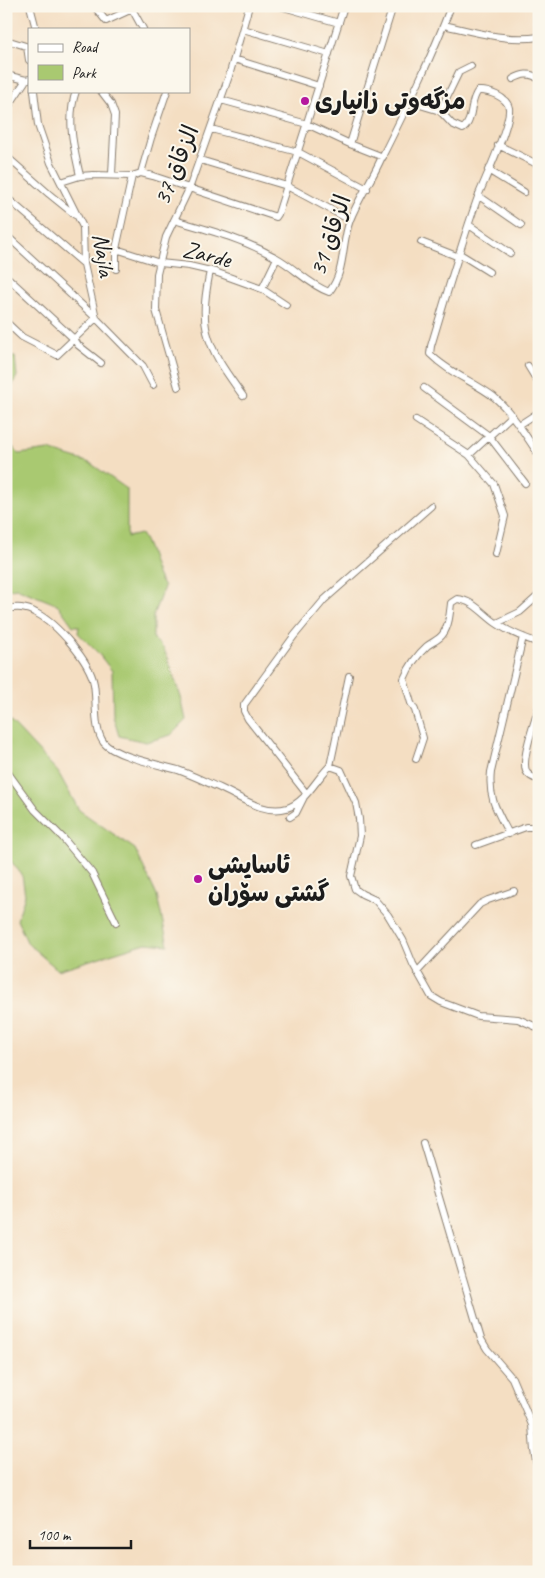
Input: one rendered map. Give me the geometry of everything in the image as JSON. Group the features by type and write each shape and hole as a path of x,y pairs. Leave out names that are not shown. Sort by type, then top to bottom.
{"street":[{"path":"30,6 36,28"},
{"path":"94,6 106,24 132,9 142,28"},
{"name":"الزقاق 37","path":"178,387 156,310 157,274 166,237 189,189 221,100 249,6"},
{"path":"280,6 339,23"},
{"path":"61,182 80,176 112,174 132,176 141,173 276,217 344,6"},
{"path":"350,144 394,6"},
{"name":"الزقاق 31","path":"174,220 259,248 277,258 319,288 329,292 335,285 341,270 350,220 410,102 451,6"},
{"path":"444,25 485,34 526,39 539,37"},
{"path":"243,29 329,54"},
{"path":"6,40 28,47"},
{"path":"234,59 319,86"},
{"path":"440,111 459,72 471,66"},
{"path":"513,79 522,74 534,75 539,79"},
{"path":"6,75 28,79 7,109"},
{"path":"410,102 440,111 452,124 463,129 469,120 474,95 478,91 485,90 496,95 506,102 509,108 508,122 488,170 469,225 430,354 441,365 494,398 512,415 539,455"},
{"name":"Najla","path":"34,92 38,125 51,162 83,227 84,264 96,318"},
{"path":"76,92 71,115 72,138 80,176"},
{"path":"102,92 111,104 115,115 112,174"},
{"path":"141,173 150,138 167,92"},
{"path":"221,100 307,124 383,157"},
{"path":"211,129 298,152 367,189"},
{"path":"498,145 539,165"},
{"path":"6,156 78,218"},
{"path":"200,160 287,186 350,220"},
{"path":"488,170 524,192"},
{"path":"116,269 116,249 132,176"},
{"path":"479,196 521,225"},
{"path":"6,197 84,264"},
{"path":"469,225 510,253"},
{"path":"6,235 96,318 143,366 153,385"},
{"path":"421,242 460,256 489,272"},
{"name":"Zarde","path":"116,249 160,263 189,266 210,271 262,289 286,305"},
{"path":"262,289 277,258"},
{"path":"210,271 206,292 207,331 220,362 243,396"},
{"path":"6,276 74,339 78,345 100,363"},
{"path":"6,322 22,337 57,355 96,318"},
{"path":"528,366 539,384"},
{"path":"424,388 489,436 525,482"},
{"path":"519,424 539,412"},
{"path":"469,455 512,415"},
{"path":"416,420 469,455 494,484 505,516 496,554"},
{"path":"306,793 248,719 244,711 244,705 294,636 324,600 430,506"},
{"path":"496,623 520,612 539,595"},
{"path":"416,759 422,738 404,679 409,667 428,645 444,634 451,603 457,599 464,599 496,623 523,638 539,643"},
{"path":"6,609 18,607 37,613 85,661 91,672 94,684 100,737 110,749 178,770 251,804 267,809 287,808 296,803 330,766 349,676"},
{"path":"509,834 494,804 490,784 491,772 523,638"},
{"path":"539,707 537,722 527,749 525,764 526,772 539,780"},
{"path":"330,766 341,770 356,803 360,836 352,876 355,889 375,900 388,915 403,940 417,972 431,996 440,1002 478,1016 518,1019 539,1028"},
{"path":"6,770 35,810 63,838 92,873 116,922"},
{"path":"290,816 296,813 306,793"},
{"path":"476,845 526,827 539,828"},
{"path":"417,972 480,904 514,891"},
{"path":"422,1143 481,1339 486,1349 512,1378 532,1424 534,1452 539,1475"}],"green space":[{"path":"6,357 15,357 17,376 6,398"},
{"path":"6,440 19,454 49,450 90,463 127,489 127,537 141,534 164,587 153,615 153,638 164,649 181,697 186,720 171,735 146,742 119,736 113,716 112,671 98,653 78,633 79,626 73,626 58,605 16,588 6,590"},
{"path":"6,718 58,772 79,810 135,849 157,896 168,945 146,943 58,970 28,944 17,920 25,895 22,875 6,855"}],"place":[{"name":"مزگەوتی زانیاری","path":"305,101"},
{"name":"ئاسایشی گشتی سۆران","path":"198,879"}]}
